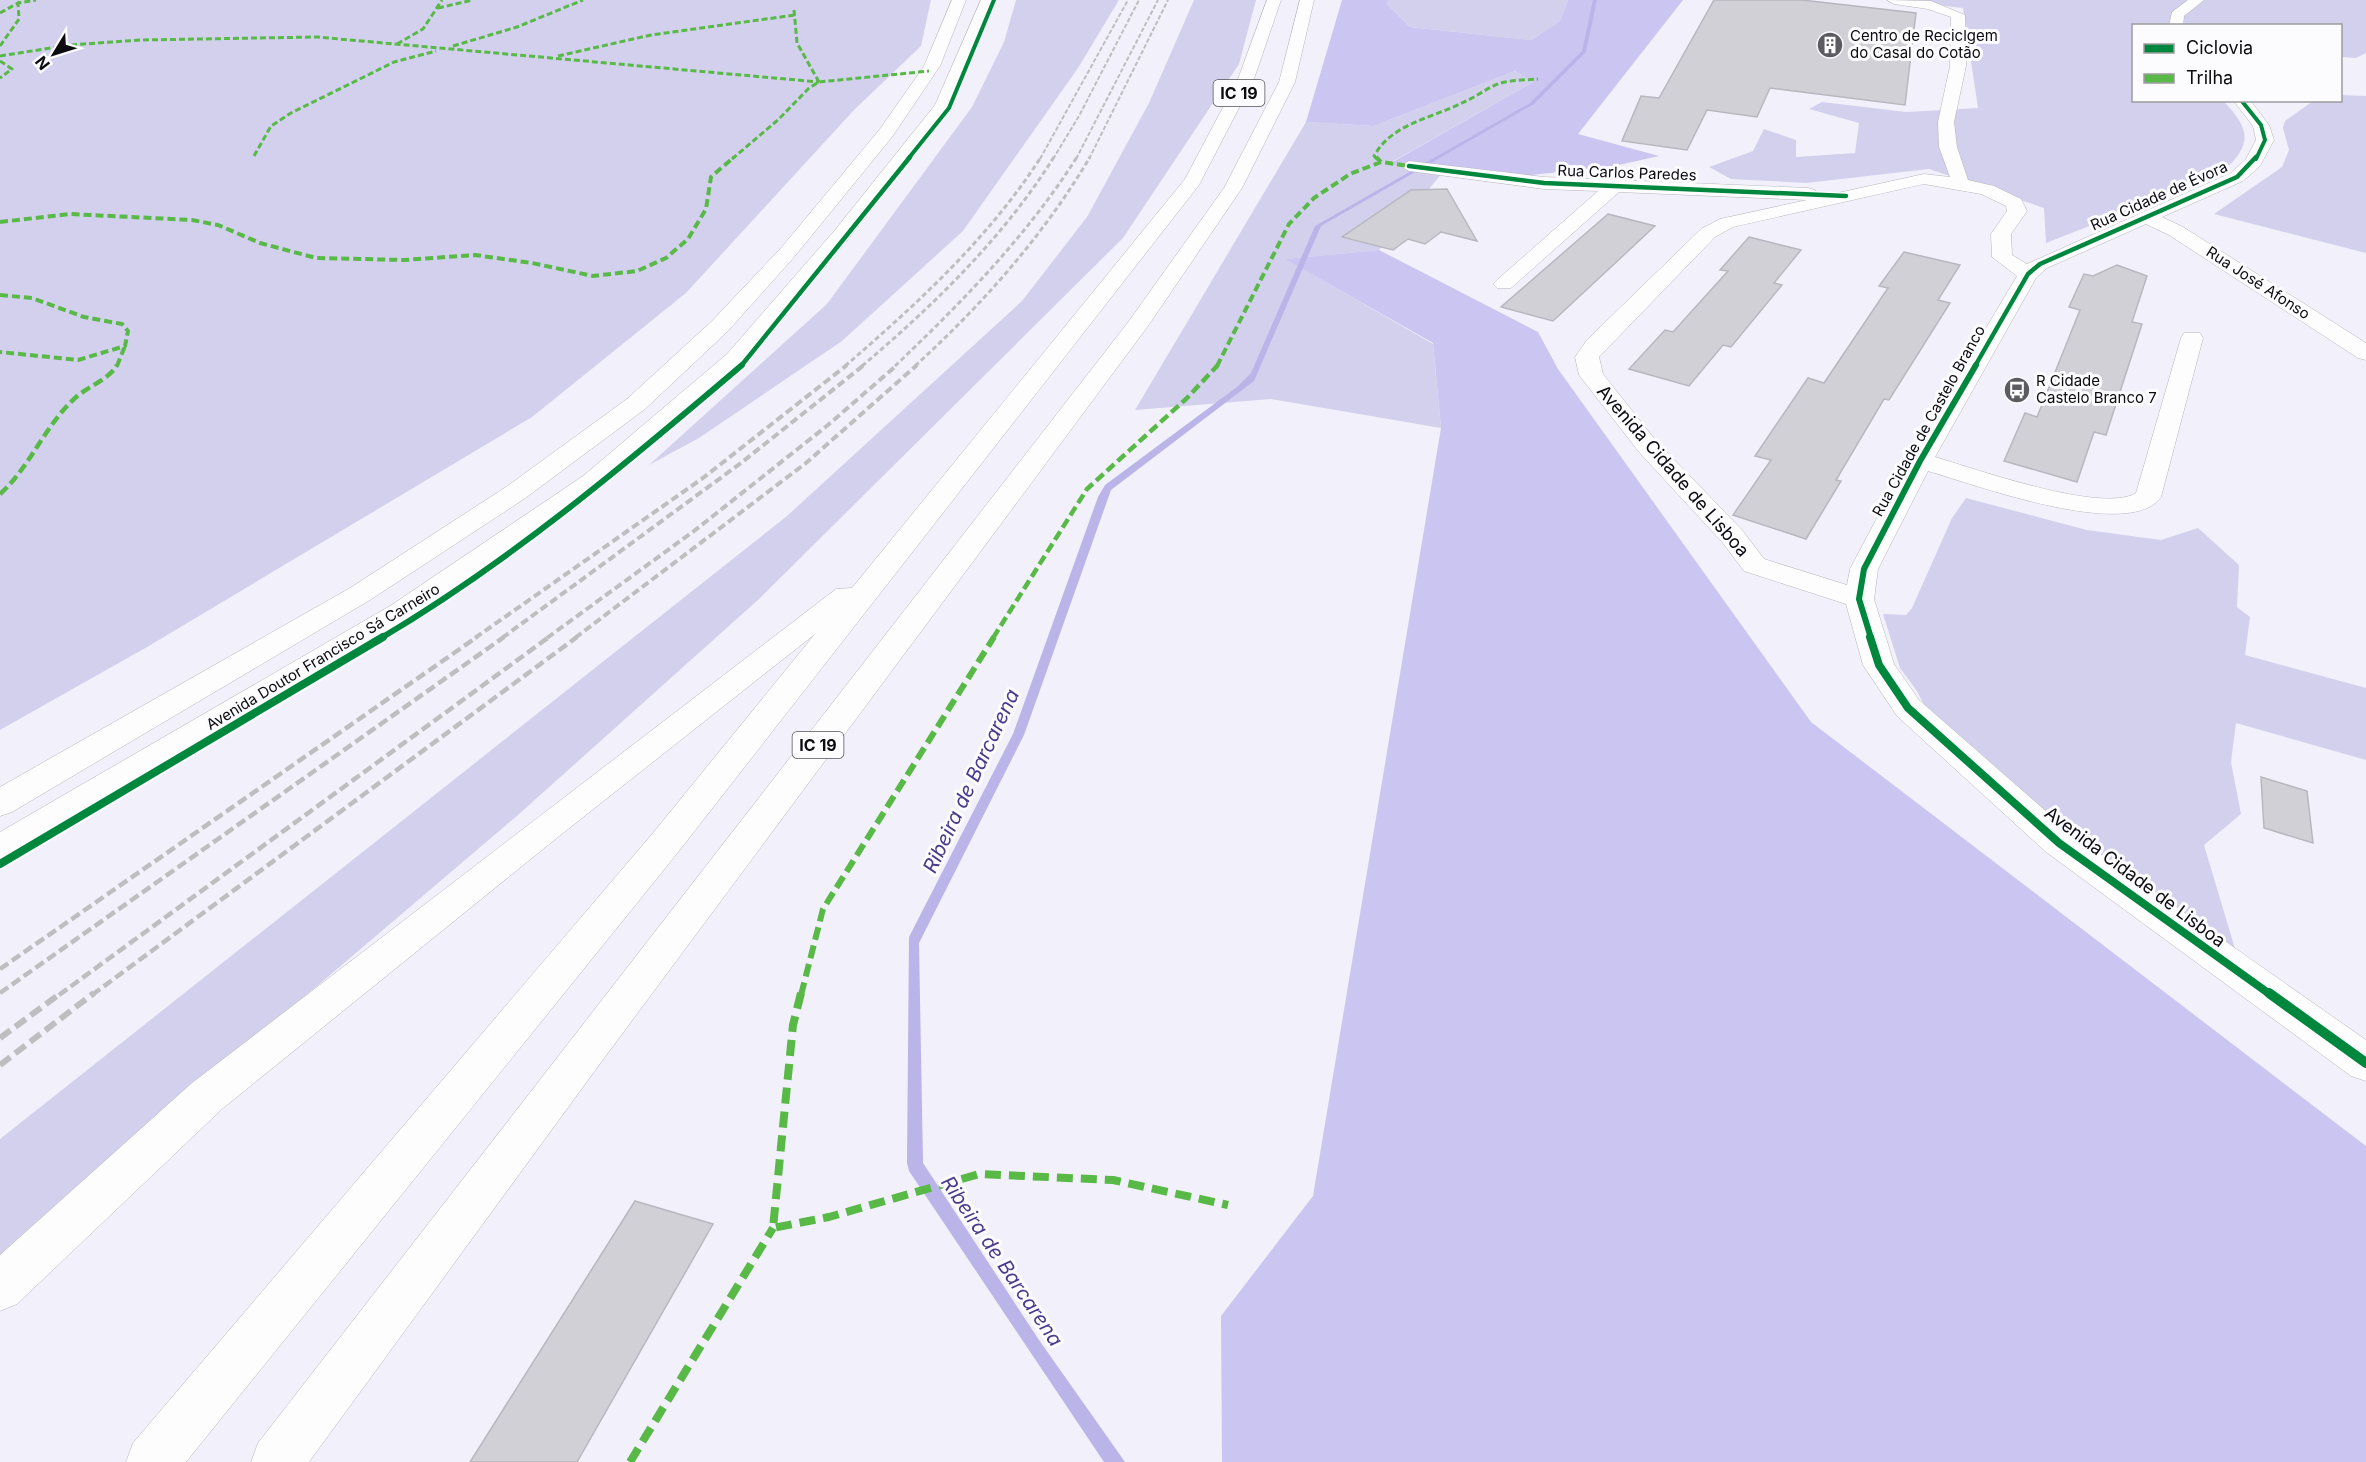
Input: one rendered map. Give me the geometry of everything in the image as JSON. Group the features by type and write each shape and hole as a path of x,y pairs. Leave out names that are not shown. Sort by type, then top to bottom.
{"main road":[{"name":"Avenida Doutor Francisco Sá Carneiro","path":"0,803 360,594 515,493 636,404 720,326 788,252 886,133 932,66 959,0"},
{"name":"Avenida Doutor Francisco Sá Carneiro","path":"0,849 401,613 592,482 726,367 843,234 943,106 988,0"},
{"name":"IC 19","path":"152,1462 666,842 1193,181 1246,80 1274,0"},
{"name":"IC 19","path":"277,1462 577,1062 1137,326 1233,188 1287,82 1307,0"},
{"path":"1894,0 1931,5 1958,15 1958,66 1946,122 1948,147 1958,179 2014,203 2017,211 2001,234 2002,257 2034,269"},
{"path":"2176,24 2177,15 2197,0"},
{"name":"Rua Cidade de Évora","path":"2034,269 2237,177 2254,162 2265,140 2261,125 2243,102"},
{"name":"Rua Carlos Paredes","path":"1408,166 1544,183 1846,196"},
{"name":"Avenida Cidade de Lisboa","path":"1958,179 1924,179 1727,223 1708,232 1594,345 1587,357 1591,375 1648,447 1732,536 1754,565 1859,599 1879,665 1908,708 2059,843 2366,1063"},
{"path":"1504,284 1613,187"},
{"name":"Rua José Afonso","path":"2146,218 2176,231 2366,353"},
{"name":"Rua Cidade de Castelo Branco","path":"1859,599 1864,569 1920,461 2034,269"},
{"path":"1920,461 2102,508 2131,506 2148,497 2192,338"},
{"path":"0,1287 207,1096 545,828 888,563"}],"shaded area":[{"path":"0,0 931,0 921,46 854,110 686,293 532,417 147,647 0,730"},
{"path":"1016,0 1119,0 1078,68 963,231 842,341 699,438 649,465 827,304 972,107 1004,42"},
{"path":"1194,0 1256,0 1239,64 1123,238 759,599 518,815 0,1256 0,1139 787,516 1022,301 1087,217 1149,103"},
{"path":"1342,0 1389,0 1387,4 1410,27 1531,40 1560,21 1568,0 1683,0 1578,134 1659,156 1614,166 1494,179 1389,164 1533,82 1515,71 1374,126 1306,122"},
{"path":"1389,0 1568,0 1560,21 1531,40 1410,27 1387,4"},
{"path":"1593,0 1597,0 1586,52 1534,104 1321,226 1254,381 1111,490 1024,735 919,943 923,1163 1039,1340 1125,1462 1104,1462 909,1171 907,1163 909,937 1013,734 1098,497 1105,485 1237,387 1251,373 1315,226 1530,103 1582,51"},
{"path":"1893,0 2366,0 2366,53 2356,58 2342,57 2342,24 2132,24 2132,102 2224,102 2243,127 2244,144 2234,161 2224,170 2108,219 2103,217 2088,223 2092,225 2046,243 2044,208 1929,169 1806,183 1731,179 1709,167 1753,151 1764,129 1796,140 1796,157 1855,153 1859,123 1809,109 1822,102 1906,112 1978,108 1963,8"},
{"path":"1515,71 1533,82 1390,163 1443,172 1379,250 1286,259 1433,344 1441,428 1271,399 1135,410 1306,122 1374,126"},
{"path":"2342,95 2366,96 2366,253 2214,214 2282,167 2289,150 2283,128 2285,121 2312,102 2342,102"},
{"path":"1379,250 1538,332 1558,369 1811,722 2366,1146 2366,1462 1222,1462 1221,1316 1313,1196 1441,428 1433,343 1285,259"},
{"path":"1966,498 2087,530 2161,540 2198,528 2239,565 2237,607 2250,617 2245,655 2366,688 2366,760 2236,723 2231,762 2241,814 2204,845 2239,962 2142,896 1927,711 1917,691 1900,668 1883,614 1906,615 1912,608 1952,518"}],"building":[{"path":"1714,0 1802,0 1916,13 1905,105 1770,88 1757,117 1707,110 1687,150 1622,141 1641,96 1659,98"},
{"path":"1447,189 1477,241 1441,232 1425,244 1408,239 1393,250 1342,237 1411,190"},
{"path":"1608,214 1655,226 1553,321 1501,307"},
{"path":"1749,237 1801,250 1774,283 1782,285 1731,347 1723,345 1689,386 1629,369 1665,330 1673,332 1728,271 1720,270"},
{"path":"1904,252 1960,265 1938,300 1950,303 1889,400 1884,399 1836,480 1841,481 1806,539 1733,515 1771,460 1755,456 1808,378 1824,383 1888,288 1879,286"},
{"path":"2117,265 2147,276 2132,322 2142,324 2106,435 2094,432 2077,482 2004,461 2025,413 2037,417 2080,310 2069,307 2084,274 2093,276"},
{"path":"2261,777 2307,791 2313,843 2264,828"},
{"path":"635,1201 713,1224 577,1462 470,1462"}],"railway":[{"path":"1040,159 1128,0"},
{"path":"1053,159 1079,116 1139,0"},
{"path":"1076,159 1158,0"},
{"path":"1090,157 1168,0"},
{"path":"845,366 951,269 999,215 1041,157"},
{"path":"862,366 966,269 1013,215 1054,157"},
{"path":"895,366 945,317 1015,241 1058,186 1077,157"},
{"path":"915,366 964,319 1010,268 1053,214 1090,157"},
{"path":"475,638 703,478 847,365"},
{"path":"502,638 741,463 864,365"},
{"path":"547,638 694,531 828,425 897,365"},
{"path":"575,638 806,463 917,365"},
{"path":"0,969 477,637"},
{"path":"0,993 504,637"},
{"path":"59,995 549,637"},
{"path":"92,995 577,637"},
{"path":"0,1038 61,993"},
{"path":"0,1065 94,993"}],"marked path":[{"path":"0,46 19,19 18,3 21,0"},
{"path":"0,13 18,3 36,0"},
{"path":"397,44 423,29 442,0"},
{"path":"438,8 473,0"},
{"path":"453,46 517,27 583,0"},
{"path":"794,10 797,43 819,82"},
{"path":"558,56 651,35 795,15"},
{"path":"0,56 70,45 140,40 317,37 819,82"},
{"path":"254,156 271,126 291,113 356,83 394,62 436,51"},
{"path":"0,61 12,69 0,78"},
{"path":"0,222 70,214 192,220 218,225 260,243 316,258 404,260 475,255 532,263 593,276 637,271 666,258 688,239 706,209 711,177 779,119 809,88 819,82 929,71"},
{"path":"1381,162 1374,156 1379,147 1400,130 1427,116 1461,104 1501,83 1538,79"},
{"path":"1228,1205 1113,1180 979,1174 829,1217 773,1228 793,1025 823,909 1087,489 1186,399 1220,363 1289,224 1314,198 1350,174 1381,162 1409,166"},
{"path":"0,295 32,298 84,317 122,324 128,331 125,346 78,360 0,352"},
{"path":"0,494 18,478 45,433 74,399 116,368 125,346"},
{"path":"630,1462 773,1228"}],"cycle path":[{"path":"0,864 418,616 600,486 749,359 949,108 994,0"},
{"path":"2243,102 2261,125 2265,140 2254,162 2237,177 2040,264 2028,274 1920,461 1864,569 1859,599 1879,665 1908,708 2059,843 2366,1063"},
{"path":"1409,166 1544,183 1846,196"}],"place":[{"name":"Centro de Reciclgem do Casal do Cotão","path":"1830,45"},
{"name":"R Cidade Castelo Branco 7","path":"2017,390"}],"water label":[{"name":"Ribeira de Barcarena","path":"971,781"},
{"name":"Ribeira de Barcarena","path":"1002,1261"}]}
